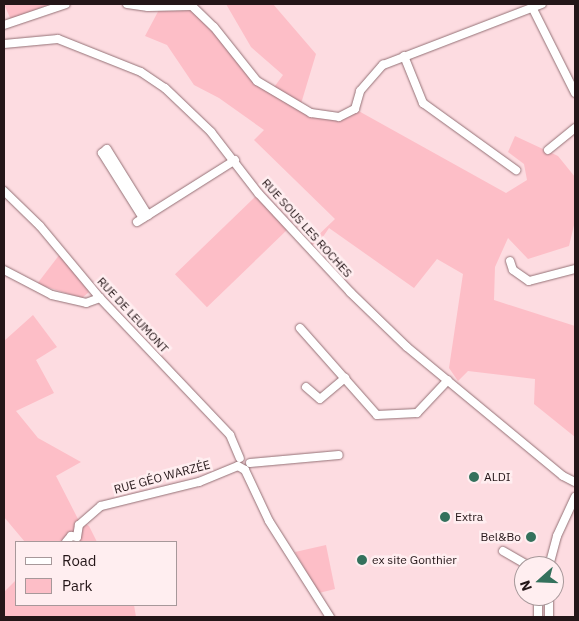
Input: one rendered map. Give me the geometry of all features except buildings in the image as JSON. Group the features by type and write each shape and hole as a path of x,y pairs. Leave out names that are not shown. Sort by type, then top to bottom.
{"street":[{"path":"4,26 66,4"},
{"path":"127,4 148,7 169,5 192,6 199,11 257,81 310,113 339,117 355,109 360,91 370,76 383,65 542,4"},
{"path":"532,7 575,92"},
{"name":"RUE SOUS LES ROCHES","path":"4,44 58,39 141,72 184,104 235,160 259,194 350,292 448,380 563,476 575,482"},
{"path":"404,56 422,103 516,170"},
{"path":"548,150 575,128"},
{"path":"107,149 142,218 102,153 107,149"},
{"path":"142,218 235,160"},
{"name":"RUE DE LEUMONT","path":"4,191 40,226 100,298 230,435 244,466"},
{"path":"510,261 513,270 529,281 575,269"},
{"path":"4,270 52,295 86,304 100,298"},
{"path":"300,328 376,415 417,413 448,380"},
{"path":"306,387 320,399 345,378"},
{"path":"330,617 269,521 244,466 338,455"},
{"name":"RUE GÉO WARZÉE","path":"79,539 79,524 101,506 200,482 244,466"},
{"path":"552,556 557,536 575,497"},
{"path":"67,541 71,536 79,539"},
{"path":"503,551 514,557"}],"green space":[{"path":"4,4 50,4 11,20"},
{"path":"226,4 273,4 316,54 300,107 339,117 355,109 506,193 527,180 524,164 508,152 515,136 558,156 575,177 575,221 569,246 528,259 508,238 495,267 494,300 575,326 575,437 534,404 535,379 468,371 458,381 449,368 463,274 437,259 414,288 329,228 314,250 308,245 335,219 254,140 264,130 219,98 194,85 167,45 145,36 161,6 192,6 257,81 272,90 283,75 251,47"},
{"path":"257,195 289,228 207,307 175,274"},
{"path":"60,254 89,292 82,298 37,284"},
{"path":"33,315 57,347 36,360 54,393 16,411 38,438 81,462 56,476 78,519 89,526 96,541 24,541 4,517 4,341"},
{"path":"326,545 335,589 319,593 295,552"},
{"path":"15,581 15,606 134,606 136,617 4,617 4,592"}],"place":[{"name":"ALDI","path":"474,477"},
{"name":"Extra","path":"445,517"},
{"name":"Bel&Bo","path":"531,537"},
{"name":"ex site Gonthier","path":"362,560"}]}
